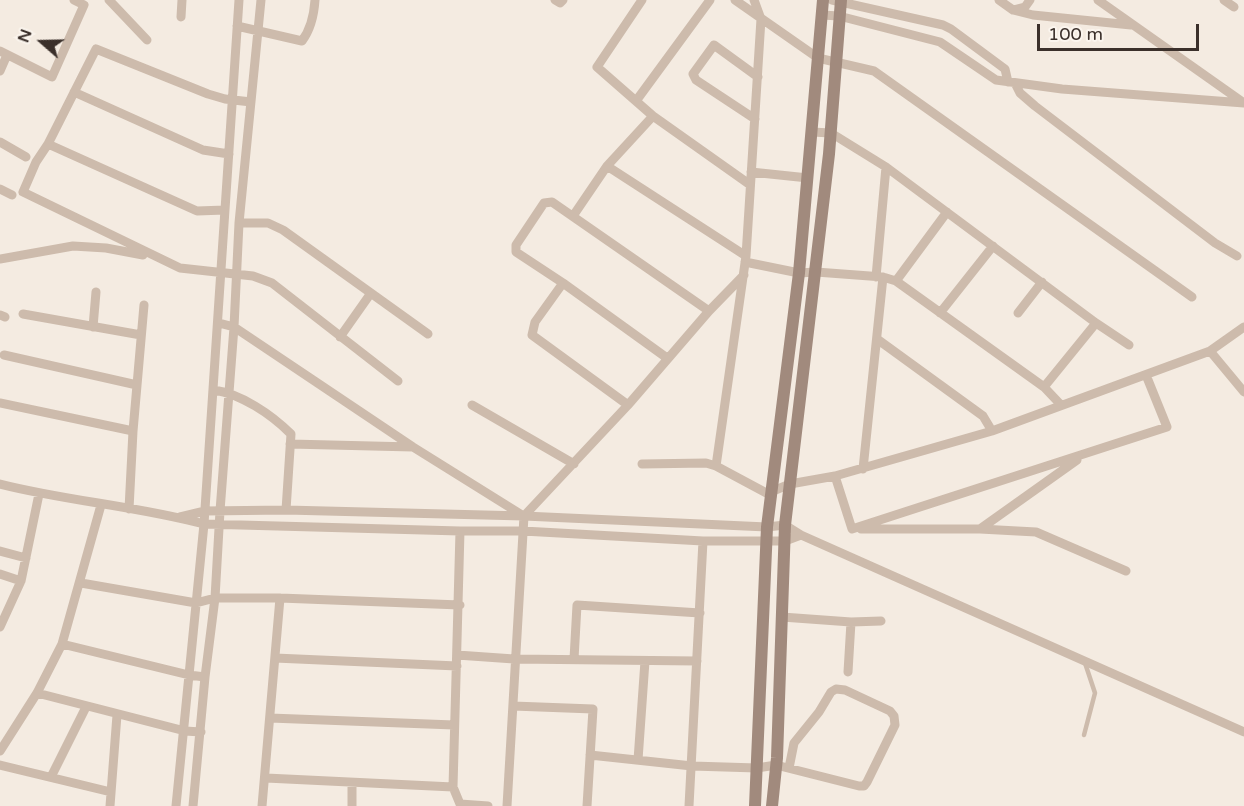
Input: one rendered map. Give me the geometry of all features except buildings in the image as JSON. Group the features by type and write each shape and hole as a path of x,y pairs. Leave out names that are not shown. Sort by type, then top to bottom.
{"street":[{"path":"0,71 4,53 52,77 84,5 74,0"},
{"path":"108,0 147,40"},
{"path":"181,17 182,0"},
{"path":"176,806 204,524 239,0"},
{"path":"193,806 215,598 239,223 261,0"},
{"path":"237,26 302,41 309,31 315,10 315,0"},
{"path":"555,0 560,3 563,0"},
{"path":"642,0 597,67 653,116 749,184"},
{"path":"636,101 710,0"},
{"path":"735,0 818,58 874,71 1192,297"},
{"path":"716,466 744,275 761,19 754,0"},
{"path":"755,806 767,527 800,273 823,0"},
{"path":"772,806 776,765 785,525 831,133 837,62 838,0 951,29 1005,69 1020,93 1035,106 1215,243 1237,256"},
{"path":"999,0 1013,10 1033,15 1133,25"},
{"path":"1013,10 1025,7 1030,0"},
{"path":"822,15 839,16 940,42 996,80 1045,87 1244,104 1098,0"},
{"path":"1224,0 1234,7"},
{"path":"901,32 905,16"},
{"path":"755,119 696,80 693,74 714,45 758,77"},
{"path":"251,102 208,94 96,50 48,144 36,162 23,192 180,268 252,276 273,283 398,381"},
{"path":"1035,106 1045,87"},
{"path":"74,92 203,150 229,154"},
{"path":"573,216 607,166 653,116"},
{"path":"812,132 831,133 886,167 1129,345"},
{"path":"0,142 26,157"},
{"path":"48,144 197,211 225,210"},
{"path":"607,166 745,259 800,273 880,277 896,281 1044,387 1061,405"},
{"path":"863,468 877,339 886,167"},
{"path":"751,171 808,177"},
{"path":"0,189 12,195"},
{"path":"667,358 516,252 516,245 544,203 552,202 709,311"},
{"path":"896,281 947,212"},
{"path":"239,223 268,223 283,231 428,334"},
{"path":"0,259 73,246 106,248 153,256"},
{"path":"940,312 993,246"},
{"path":"507,806 524,516 628,405 667,358 744,275"},
{"path":"1018,313 1042,282"},
{"path":"563,283 535,322 532,335 628,405"},
{"path":"93,327 96,292"},
{"path":"340,337 371,293"},
{"path":"129,509 144,305"},
{"path":"23,315 141,335"},
{"path":"219,322 234,327 413,447 524,516"},
{"path":"1044,387 1096,322"},
{"path":"772,493 790,484 835,476 992,431 1210,351 1244,327"},
{"path":"877,339 982,416 992,431"},
{"path":"1210,351 1244,392"},
{"path":"4,355 137,385"},
{"path":"852,529 1167,427 1146,375"},
{"path":"214,390 229,392 278,420 291,434 286,510"},
{"path":"0,403 133,431"},
{"path":"472,405 574,464"},
{"path":"290,444 413,447"},
{"path":"980,529 1084,455"},
{"path":"642,464 695,462 716,466 772,493"},
{"path":"835,476 852,529"},
{"path":"0,484 39,494 180,517 204,524 523,531 702,541 784,541 801,534"},
{"path":"0,627 21,581 39,494"},
{"path":"0,751 38,693 62,644 81,583 101,505"},
{"path":"180,517 204,511 286,510 524,516 767,527 785,525 1244,732"},
{"path":"852,529 980,529 1036,532 1126,571"},
{"path":"460,531 460,605 453,787 460,804 488,806"},
{"path":"689,806 698,661 702,541"},
{"path":"0,551 26,558"},
{"path":"0,574 21,581"},
{"path":"81,583 196,603 215,598 280,598 460,605"},
{"path":"262,806 280,598"},
{"path":"574,660 577,605 700,613"},
{"path":"782,617 851,622 881,621"},
{"path":"848,672 851,622"},
{"path":"62,644 205,677"},
{"path":"457,654 514,659 698,661"},
{"path":"275,658 456,666"},
{"path":"638,760 645,661"},
{"path":"590,755 692,766 758,768 776,765 864,786 895,725 894,716 890,711 845,690 836,689 831,692 819,712 794,743 789,768"},
{"path":"38,693 117,715 185,731 201,732"},
{"path":"513,706 593,709 587,806"},
{"path":"51,777 86,707"},
{"path":"110,806 117,715"},
{"path":"270,718 454,725"},
{"path":"0,765 111,792"},
{"path":"266,778 453,787"},
{"path":"352,783 352,806"}],"lane":[{"path":"1084,660 1095,693 1084,735"}]}
